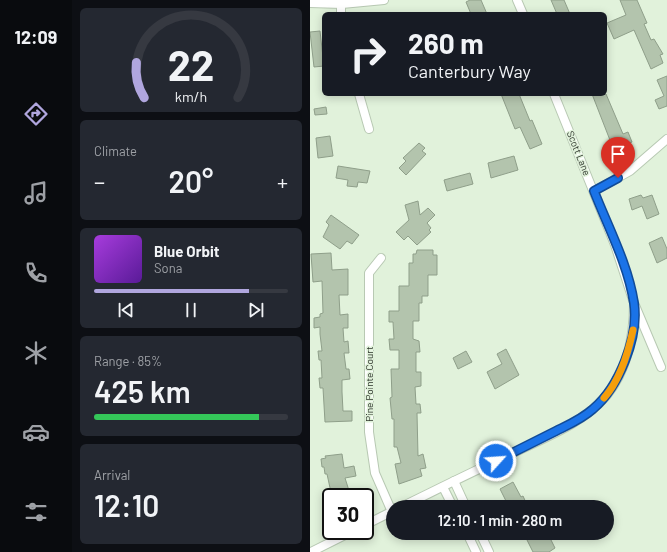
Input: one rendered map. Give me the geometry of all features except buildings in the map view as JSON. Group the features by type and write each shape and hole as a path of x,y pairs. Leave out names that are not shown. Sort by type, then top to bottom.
{"street":[{"path":"310,3 341,4 384,0"},
{"path":"517,0 522,12"},
{"path":"341,4 341,12"},
{"path":"360,96 369,129"},
{"name":"Scott Lane","path":"555,96 594,191 623,266 634,303 661,367"},
{"path":"594,191 630,171 667,139"},
{"name":"Pine Pointe Court","path":"381,258 369,273 370,432 375,474 387,500"},
{"name":"Scott Lane","path":"416,500 573,422 600,403 614,385 627,354 632,332 634,303"},
{"path":"454,482 463,500"},
{"path":"443,487 450,500"},
{"path":"374,520 386,514"},
{"path":"311,552 335,540"},
{"path":"470,540 476,552"},
{"path":"483,540 489,552"}],"slow traffic":[{"path":"604,398 614,385 619,375 627,354 633,330"}],"route":[{"path":"496,461 582,417 600,403 614,385 619,375 630,343 634,320 634,303 623,266 594,191 618,178"}]}
